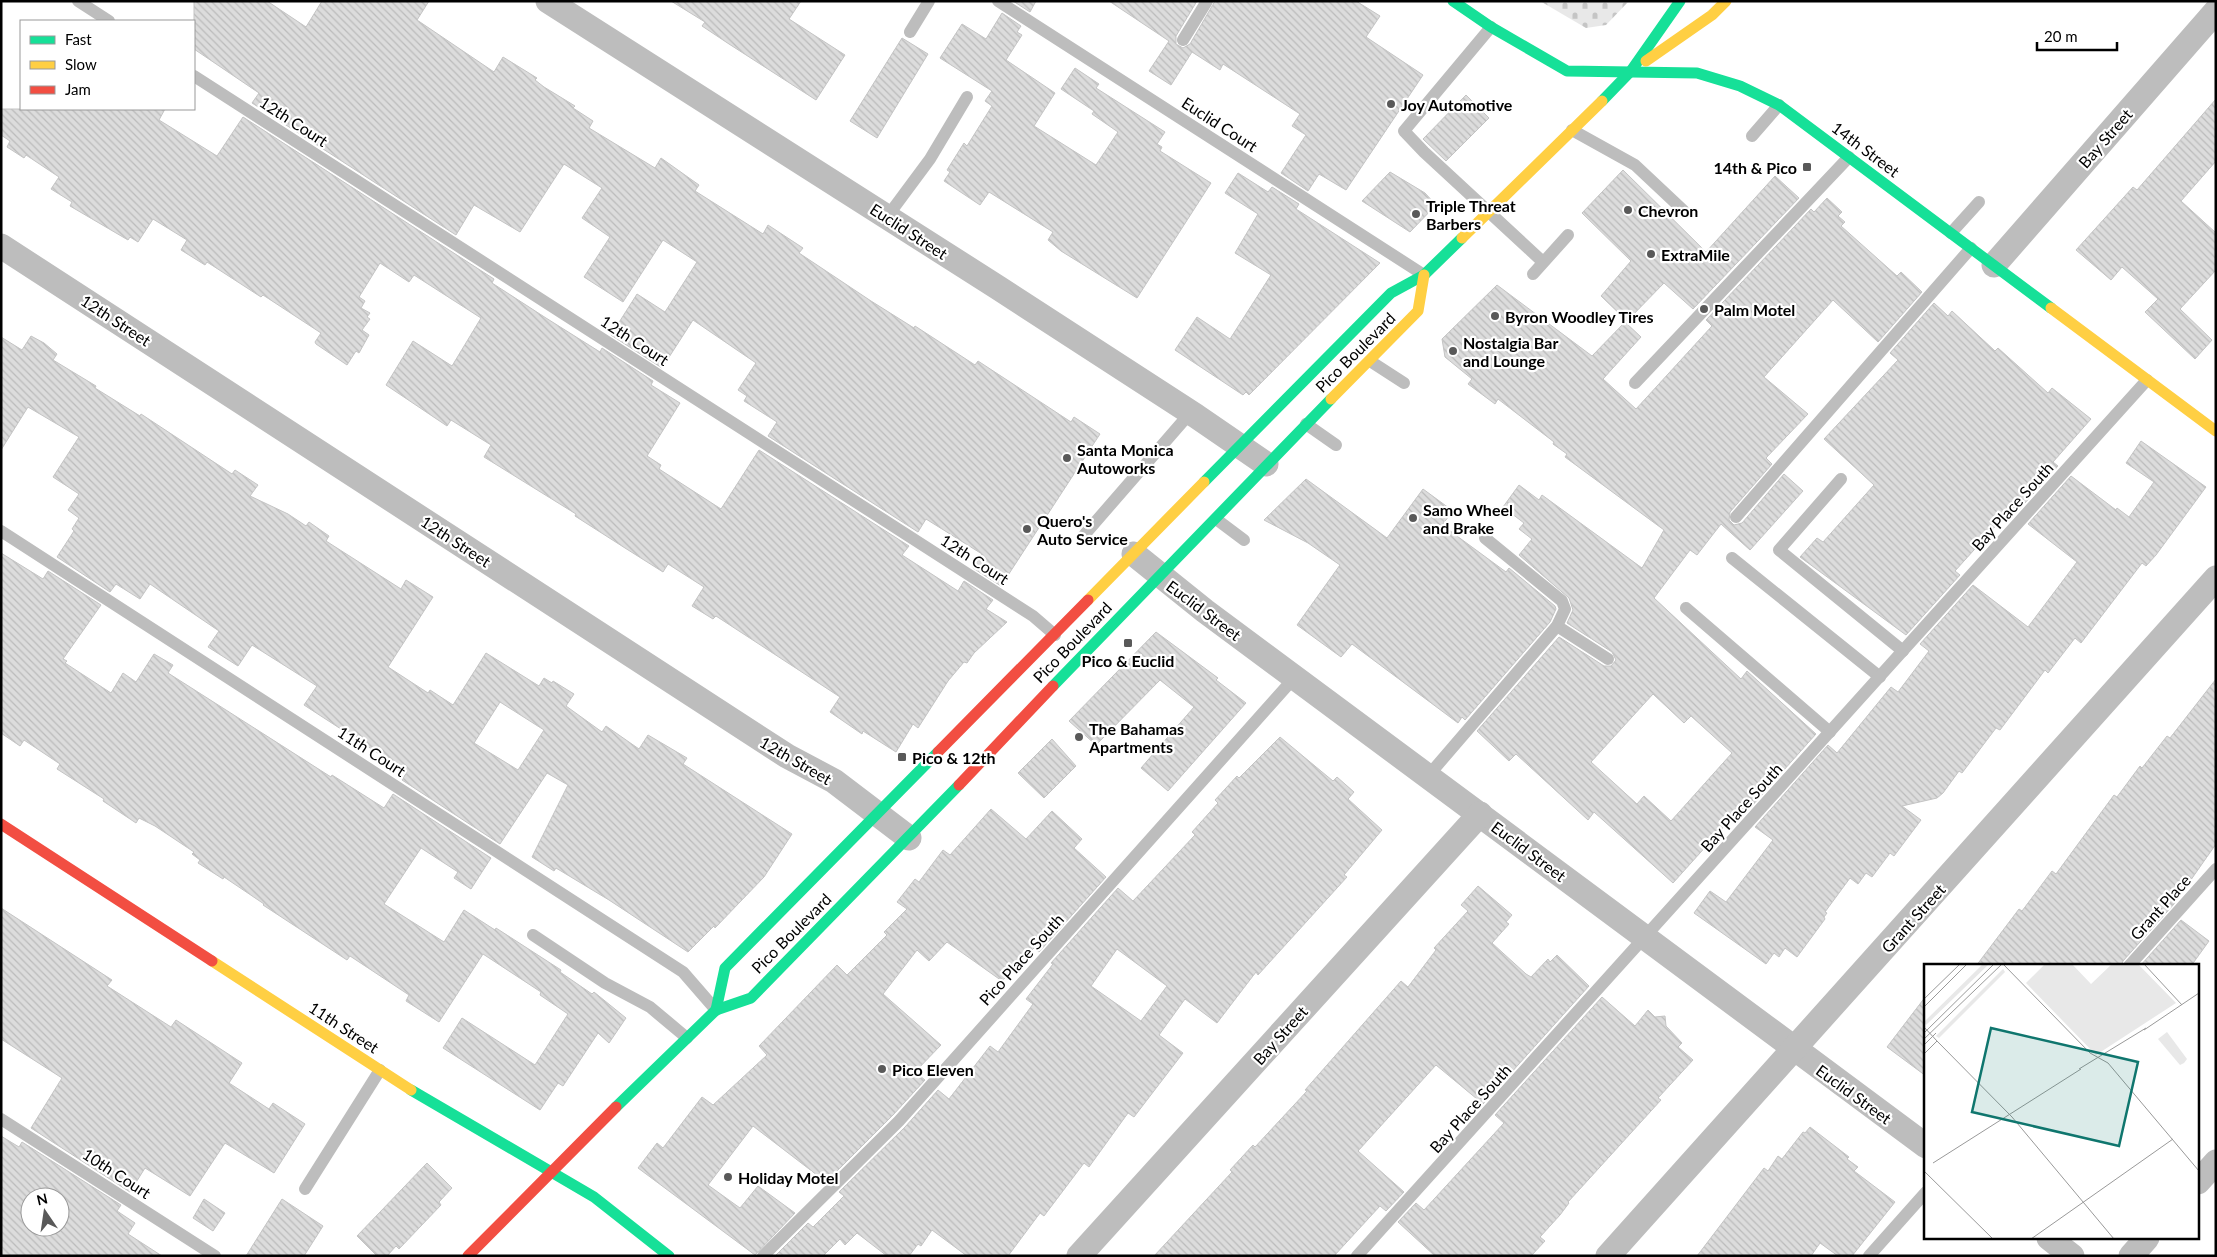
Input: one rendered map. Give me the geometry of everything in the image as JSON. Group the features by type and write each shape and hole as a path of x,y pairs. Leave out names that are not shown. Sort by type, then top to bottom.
{"main road":[{"name":"14th Street","path":"1453,1 1491,27 1567,71 1697,73 1740,86 1779,105 2216,431"},
{"name":"Pico Boulevard","path":"716,1010 725,968 1391,293 1424,275 1631,71 1680,1"},
{"name":"Pico Boulevard","path":"1631,71 1712,15 1726,1"},
{"name":"Pico Boulevard","path":"468,1256 551,1170 716,1010 751,998 908,838 1216,519 1266,464 1418,311 1424,275"},
{"name":"11th Street","path":"1,824 380,1070 594,1197 669,1256"}],"street":[{"name":"Euclid Street","path":"548,1 1191,412 1266,464"},
{"name":"Bay Street","path":"1994,265 2216,12"},
{"name":"12th Street","path":"1,246 787,756 834,781 908,838"},
{"name":"Euclid Street","path":"1134,554 1160,576 1794,1050 1924,1145"},
{"name":"Grant Street","path":"1608,1256 2216,578"},
{"name":"Bay Street","path":"1079,1256 1480,814"},
{"path":"2200,1180 2216,1162"},
{"path":"2052,1240 2072,1256"},
{"path":"2131,1256 2145,1240"}],"lane":[{"path":"78,1 107,20"},
{"path":"910,32 929,1"},
{"name":"Euclid Court","path":"998,1 1424,275"},
{"path":"1183,40 1207,1"},
{"path":"1491,27 1404,131 1543,262"},
{"name":"12th Court","path":"195,77 1033,616 1055,635"},
{"path":"888,217 930,159 967,97"},
{"path":"1752,136 1779,105"},
{"path":"1572,130 1635,165 1684,211"},
{"path":"1635,383 1849,157"},
{"path":"1951,233 1979,202"},
{"path":"1533,274 1568,235"},
{"path":"1736,517 1971,248"},
{"path":"1370,361 1404,383"},
{"name":"Bay Place South","path":"1358,1256 2148,380"},
{"path":"1085,534 1191,412"},
{"path":"1306,424 1336,444"},
{"path":"1840,478 1779,550 1903,651"},
{"path":"1216,519 1244,540"},
{"name":"11th Court","path":"1,531 684,972 716,1010"},
{"path":"1428,776 1557,626 1566,610 1562,601 1485,538"},
{"path":"1732,558 1880,677"},
{"path":"1686,608 1830,732"},
{"path":"1557,626 1608,659"},
{"name":"Pico Place South","path":"764,1256 899,1121 1295,676"},
{"name":"Grant Place","path":"2131,964 2216,869"},
{"path":"533,936 605,983 650,1007 687,1038"},
{"path":"305,1189 380,1070"},
{"name":"10th Court","path":"1,1119 215,1256"},
{"path":"1869,1256 1924,1194"}],"green space":[{"path":"1540,1 1629,1 1606,25 1586,28"}],"building":[{"path":"194,1 267,1 306,27 322,1 429,1 417,20 494,72 503,57 537,78 535,80 544,87 575,106 573,108 593,121 589,128 655,168 661,158 699,185 695,191 763,234 768,225 803,248 799,253 871,301 914,328 915,326 975,365 978,361 1071,422 1074,417 1100,434 1001,586 973,568 982,554 926,519 918,532 768,436 777,422 744,401 747,396 738,390 756,363 693,320 662,368 611,335 637,294 665,312 697,262 663,240 623,302 584,277 610,237 582,218 602,188 564,164 520,232 474,205 456,235 252,103 259,93 195,50"},
{"path":"671,1 801,1 789,19 845,55 816,100 702,26 705,22"},
{"path":"1013,1 1036,1 1030,12"},
{"path":"1109,1 1197,1 1176,36 1176,44 1183,48 1190,44 1215,1 1356,1 1380,16 1366,37 1423,75 1346,190 1319,174 1308,191 1281,173 1306,135 1292,126 1300,114 1223,64 1220,70 1192,52 1171,85 1149,71 1169,41"},
{"path":"1002,13 1021,26 1017,32 1022,35 1006,60 1055,93 1034,126 1096,165 1118,132 1092,114 1094,111 1061,89 1075,68 1099,84 1096,88 1165,132 1157,144 1162,147 1160,151 1211,183 1137,298 1061,251 1048,240 1053,232 989,192 980,205 944,181 950,172 947,170 964,143 967,146 992,106 985,101 992,91 940,58 962,24 986,39"},
{"path":"902,38 928,54 877,138 850,121"},
{"path":"1466,95 1489,118 1446,161 1423,139"},
{"path":"2216,99 2216,161 2181,201 2216,233 2216,270 2180,309 2212,340 2195,359 2145,312 2158,299 2122,267 2111,280 2076,250 2133,187 2137,190"},
{"path":"1,109 164,110 159,120 217,156 243,117 494,279 492,283 546,318 600,352 602,348 653,381 651,385 680,403 647,456 661,465 659,469 721,509 759,450 909,546 902,555 958,591 964,581 993,600 986,609 1007,622 974,653 967,663 964,662 948,681 918,728 913,724 896,752 863,731 862,734 830,712 840,697 716,616 713,619 692,606 704,587 668,564 663,572 625,548 575,516 576,514 484,457 491,445 451,420 447,426 386,385 413,341 452,366 481,318 414,275 409,282 380,263 359,297 365,301 361,308 370,313 367,317 370,319 362,330 369,335 359,353 356,351 347,365 316,344 315,342 321,333 263,295 261,297 207,262 205,265 181,250 187,240 153,219 138,242 130,237 128,240 70,206 72,202 51,189 59,177 26,155 24,158 7,147 10,141 1,135"},
{"path":"1623,170 1706,252 1775,176 1799,198 1693,309 1664,283 1627,321 1601,296 1631,261 1582,213"},
{"path":"1390,172 1425,193 1436,205 1410,232 1362,201"},
{"path":"1238,173 1268,192 1272,187 1299,204 1296,209 1380,263 1249,395 1246,392 1243,395 1175,350 1197,317 1230,339 1271,275 1235,253 1258,214 1225,193"},
{"path":"1827,198 1842,212 1838,216 1845,222 1841,226 1897,276 1901,272 1922,292 1878,342 1833,300 1764,377 1808,414 1766,458 1772,464 1730,512 1729,520 1734,525 1742,523 1784,474 1803,491 1750,550 1721,524 1697,555 1690,550 1654,598 1741,679 1747,671 1816,734 1742,817 1736,813 1673,883 1594,812 1588,820 1516,754 1509,761 1477,731 1559,637 1604,666 1611,666 1616,660 1612,652 1567,623 1573,610 1569,598 1519,555 1532,539 1519,529 1524,523 1503,507 1519,485 1539,500 1542,495 1642,568 1664,530 1565,457 1567,454 1553,444 1554,442 1498,399 1495,404 1468,384 1472,379 1445,357 1442,339 1497,285 1592,356 1625,322 1641,337 1603,379 1636,409 1712,326 1706,320 1811,209 1814,212","holes":["1653,694 1684,723 1691,716 1732,753 1671,821 1644,796 1637,804 1591,762"]},
{"path":"1934,303 1948,316 1952,311 1995,351 1998,348 2048,393 2052,388 2091,419 2053,462 2058,466 2015,514 2010,510 1955,571 1960,575 1906,635 1800,557 1817,538 1823,542 1874,485 1824,439 1898,360 1890,353"},
{"path":"31,336 44,343 57,354 53,360 96,386 95,388 140,416 141,414 232,474 235,470 258,485 250,496 288,514 306,526 309,522 329,536 326,541 401,589 406,580 433,597 388,667 428,693 430,690 453,705 486,653 539,686 544,678 552,683 553,681 574,694 566,706 602,732 606,726 639,749 648,735 687,758 683,764 792,834 764,877 715,928 714,926 688,952 609,900 556,868 554,871 532,857 568,785 547,773 500,844 402,780 407,772 304,705 317,686 252,645 238,666 208,647 219,631 150,584 140,599 116,584 110,592 57,557 74,531 72,529 79,518 68,510 79,494 53,477 79,437 28,407 1,450 1,337 22,350","holes":["500,702 544,730 518,770 474,743"]},
{"path":"2141,441 2206,487 2156,555 2146,566 2142,563 2081,643 2075,638 2048,673 2045,670 2000,730 1996,728 1962,773 1959,771 1943,793 1937,798 1902,806 1921,820 1894,856 1890,853 1872,877 1866,873 1858,884 1850,878 1825,912 1827,913 1824,917 1825,919 1797,957 1785,948 1779,957 1774,953 1766,964 1694,913 1710,891 1726,902 1773,840 1755,827 1828,745 1837,753 1891,687 1898,692 1929,651 1920,644 1973,585 2028,627 2077,562 2028,524 2071,476 2116,510 2117,508 2129,517 2154,482 2126,463"},
{"path":"1306,479 1387,538 1423,489 1453,511 1442,525 1506,572 1509,568 1555,606 1556,609 1550,622 1465,720 1462,717 1458,723 1352,644 1341,657 1297,625 1340,565 1308,543 1264,520"},
{"path":"1,553 43,579 48,571 101,605 63,659 67,661 65,663 111,693 123,673 136,682 154,654 173,665 168,673 331,777 332,775 384,808 393,794 491,858 471,889 454,878 458,872 421,848 384,904 444,942 464,910 495,930 496,928 561,970 560,972 592,994 594,992 626,1018 609,1043 598,1033 563,1086 558,1083 540,1110 443,1048 462,1018 535,1065 568,1014 540,995 541,992 483,954 439,1022 406,1001 409,995 350,956 347,960 224,877 223,879 198,863 200,860 192,854 194,852 155,826 139,818 136,823 103,801 104,799 57,769 60,764 24,740 20,746 1,733"},
{"name":"The Bahamas Apartments","path":"1156,632 1218,678 1216,680 1246,703 1168,791 1141,768 1194,707 1160,680 1096,745 1069,721"},
{"path":"2216,679 2216,844 2174,904 2122,964 1978,964 2019,909 2022,911 2052,871 2056,874 2114,795 2117,797 2140,766 2142,768 2167,736 2170,738"},
{"path":"1280,737 1333,781 1337,777 1354,792 1348,799 1382,830 1344,875 1347,877 1258,975 1256,972 1217,1023 1185,999 1159,1035 1183,1053 1134,1117 1128,1113 1089,1167 1084,1163 1044,1216 1040,1213 1008,1256 967,1256 932,1230 921,1246 918,1244 909,1256 887,1256 857,1233 845,1245 840,1239 823,1256 775,1256 808,1223 813,1227 844,1196 839,1192 905,1127 938,1090 949,1099 990,1046 998,1052 1033,1004 1026,999 1053,964 1051,963 1118,888 1133,901 1195,835 1192,832 1218,803 1215,800 1237,776 1239,778","holes":["1117,949 1167,986 1141,1021 1091,986"]},
{"path":"1052,739 1076,766 1044,798 1018,773"},
{"path":"991,809 1026,839 1052,811 1082,839 1074,848 1106,877 1039,952 1034,948 1002,981 947,942 929,961 917,950 883,994 941,1045 915,1072 925,1080 826,1182 753,1126 708,1185 740,1208 758,1186 795,1213 755,1255 638,1168 657,1143 663,1148 702,1097 713,1105 767,1055 759,1046 837,965 847,975 887,935 884,932 907,909 897,902 915,879 919,882 943,850 950,855"},
{"path":"1478,886 1512,915 1506,922 1509,924 1492,943 1526,974 1531,977 1548,959 1550,962 1557,955 1589,986 1483,1104 1436,1065 1358,1151 1404,1192 1386,1211 1380,1206 1334,1256 1154,1256 1232,1172 1230,1170 1253,1145 1255,1147 1307,1091 1305,1090 1401,981 1408,987 1436,950 1434,948 1468,911 1461,905"},
{"path":"1,908 112,980 107,986 171,1027 176,1020 242,1063 229,1083 269,1109 273,1103 305,1124 274,1173 225,1143 190,1196 145,1168 130,1192 31,1128 62,1078 1,1039"},
{"path":"2181,920 2209,941 2192,964 2142,964"},
{"path":"1602,997 1635,1026 1648,1010 1655,1017 1665,1016 1666,1026 1682,1043 1678,1047 1693,1060 1658,1098 1661,1100 1568,1202 1560,1215 1540,1237 1545,1241 1531,1256 1435,1256 1398,1222 1416,1203 1424,1210 1504,1123 1495,1115"},
{"path":"1924,999 1924,1075 1887,1047"},
{"path":"1810,1127 1849,1157 1847,1159 1858,1167 1854,1171 1895,1202 1852,1256 1838,1256 1820,1243 1811,1256 1697,1256 1764,1168 1768,1171 1778,1156 1782,1159 1803,1132 1805,1133"},
{"path":"1,1136 19,1147 22,1142 121,1205 117,1211 135,1223 128,1234 162,1256 1,1256"},
{"path":"427,1163 452,1188 439,1202 441,1205 399,1249 396,1246 387,1256 377,1256 357,1236"},
{"path":"204,1199 225,1213 213,1231 193,1218"},
{"path":"282,1199 323,1226 304,1256 246,1256"}],"traffic: fast":[{"path":"1453,1 1491,27 1567,71 1697,73 1740,86 1779,105 2051,308"},
{"path":"1602,101 1631,71 1680,1"},
{"path":"1204,482 1391,293 1424,275 1462,238"},
{"path":"1053,686 1331,399"},
{"path":"716,1010 725,968 938,752"},
{"path":"616,1107 716,1010 751,998 959,785"},
{"path":"411,1090 594,1197 669,1256"}],"traffic: slow":[{"path":"1646,61 1712,15 1726,1"},
{"path":"1462,238 1602,101"},
{"path":"1331,399 1418,311 1424,275"},
{"path":"2051,308 2216,431"},
{"path":"1088,600 1204,482"},
{"path":"212,961 411,1090"}],"traffic: jam":[{"path":"938,752 1088,600"},
{"path":"959,785 1053,686"},
{"path":"1,824 212,961"},
{"path":"468,1256 616,1107"}],"place":[{"name":"Joy Automotive","path":"1391,104"},
{"name":"14th & Pico","path":"1807,167"},
{"name":"Chevron","path":"1628,210"},
{"name":"Triple Threat Barbers","path":"1416,214"},
{"name":"ExtraMile","path":"1651,254"},
{"name":"Palm Motel","path":"1704,309"},
{"name":"Byron Woodley Tires","path":"1495,316"},
{"name":"Nostalgia Bar and Lounge","path":"1453,351"},
{"name":"Santa Monica Autoworks","path":"1067,458"},
{"name":"Samo Wheel and Brake","path":"1413,518"},
{"name":"Quero's Auto Service","path":"1027,529"},
{"name":"Pico & Euclid","path":"1128,643"},
{"name":"The Bahamas Apartments","path":"1079,737"},
{"name":"Pico & 12th","path":"902,757"},
{"name":"Pico Eleven","path":"882,1069"},
{"name":"Holiday Motel","path":"728,1177"}]}
